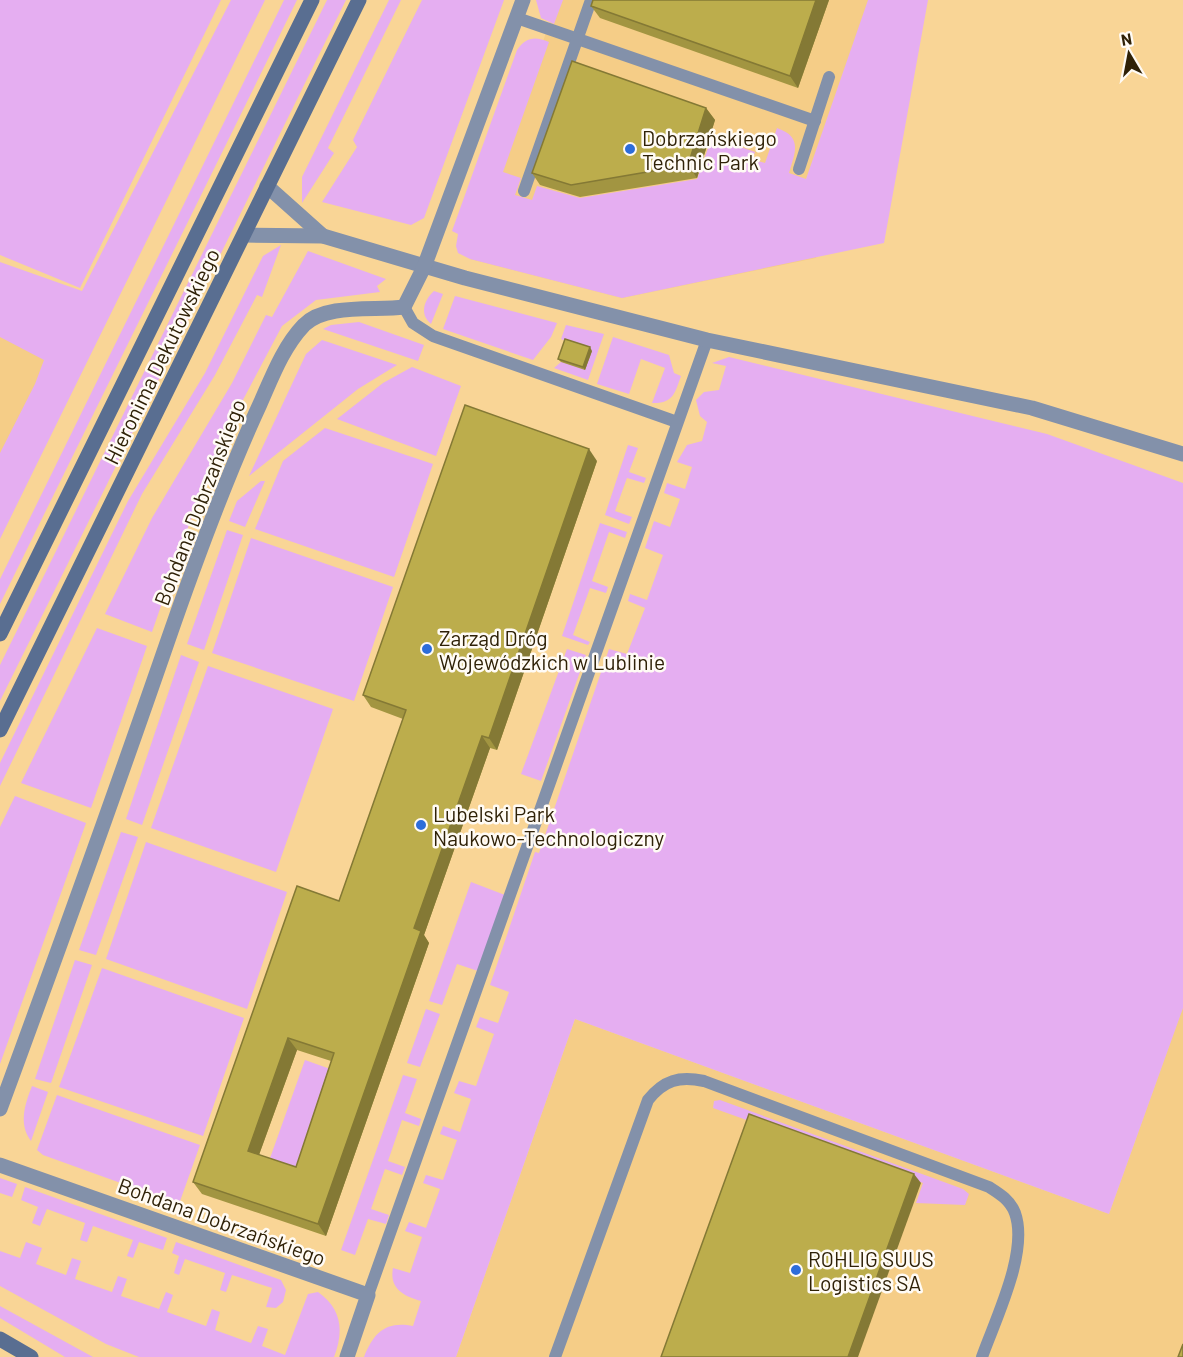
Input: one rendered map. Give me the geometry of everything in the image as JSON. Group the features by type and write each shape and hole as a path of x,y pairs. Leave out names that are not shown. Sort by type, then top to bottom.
{"street":[{"name":"Hieronima Dekutowskiego","path":"0,634 312,0"},
{"name":"Hieronima Dekutowskiego","path":"0,730 359,0"},
{"path":"404,307 424,267 523,0"},
{"path":"267,186 323,236"},
{"path":"243,235 323,236 424,267 707,340 1032,408 1183,454"},
{"name":"Bohdana Dobrzańskiego","path":"0,1109 105,820 210,519 231,467 288,344 305,323 321,315 356,308 380,310 404,307"},
{"name":"Bohdana Dobrzańskiego","path":"0,1165 368,1295"},
{"path":"347,1357 368,1295"},
{"path":"0,1339 31,1357"}],"lane":[{"path":"524,191 591,0"},
{"path":"517,18 815,121"},
{"path":"799,169 829,77"},
{"path":"404,307 413,323 433,336 676,422"},
{"path":"368,1295 707,340"},
{"path":"555,1357 648,1100 667,1082 682,1078 704,1081 792,1113 989,1187 1004,1197 1014,1213 1017,1224 1017,1250 982,1357"}],"shaded area":[{"path":"0,0 221,0 80,288 0,255"},
{"path":"231,0 265,0 0,539 0,453 35,384 44,360 0,337 0,262 82,291"},
{"path":"284,0 297,0 0,604 0,579"},
{"path":"327,0 346,0 0,701 0,665"},
{"path":"389,0 401,0 328,148 334,153 302,203 302,177"},
{"path":"422,0 504,0 424,218 411,225 322,202 357,147 353,140"},
{"path":"536,0 563,0 554,24 541,18"},
{"path":"557,0 893,0 816,258 622,298 470,259"},
{"path":"868,0 928,0 884,243 622,298 470,259 458,253 456,246 458,234 452,231 517,50 527,40 535,38 549,42 503,172 521,178 515,195 532,200 537,186 580,198 697,179 712,137 755,152 752,159 765,163 777,128 791,136 794,141 795,152 789,173 806,179"},
{"path":"281,245 262,297 257,295 215,375 142,494 0,786 0,763 128,501 205,373 263,256"},
{"path":"308,251 386,279 377,286 380,292 316,300 282,326 235,415 200,493 152,632 105,614 152,518 232,383 266,315 272,317"},
{"path":"0,284 70,309 0,481"},
{"path":"434,291 443,294 431,324 425,316 424,307"},
{"path":"455,296 557,323 551,337 533,360 443,329"},
{"path":"359,322 424,345 418,361 323,329 331,325"},
{"path":"566,325 604,334 588,380 554,368 561,362 568,342 561,339"},
{"path":"613,337 669,355 674,373 681,376 675,392 669,399 665,402 652,403 665,368 641,359 629,394 597,384"},
{"path":"322,340 397,365 358,389 249,476 306,354"},
{"path":"729,357 1047,434 1183,483 1183,1008 1109,1214 575,1019 456,1357 364,1357 372,1341 382,1330 395,1325 413,1326 421,1301 399,1290 392,1275 393,1268 410,1273 422,1237 405,1231 409,1222 426,1228 440,1189 423,1183 426,1175 443,1180 457,1140 440,1134 443,1126 460,1132 471,1099 454,1093 459,1081 476,1086 494,1034 476,1027 480,1017 498,1023 509,992 490,985 535,852 539,853 609,649 627,654 645,608 628,601 630,594 647,600 663,555 645,548 654,521 670,527 680,499 664,493 667,483 685,489 692,467 677,462 687,445 702,441 707,422 700,416 696,400 704,392 719,390 726,366 712,363"},
{"path":"412,367 461,386 436,456 337,419 383,383"},
{"path":"325,428 433,464 394,577 255,529 283,461"},
{"path":"628,445 638,448 629,472 646,478 644,483 627,478 615,511 632,517 629,524 605,515"},
{"path":"261,481 265,481 245,527 229,521 237,501"},
{"path":"600,523 627,532 625,538 609,532 592,581 608,587 606,593 590,588 573,635 590,642 588,645 562,636"},
{"path":"227,530 243,535 204,650 187,644"},
{"path":"251,538 393,587 354,701 212,653"},
{"path":"97,628 147,646 91,808 21,783"},
{"path":"567,649 586,655 541,781 521,774"},
{"path":"181,655 199,662 142,825 126,819"},
{"path":"208,666 333,709 276,872 151,828"},
{"path":"15,796 86,823 0,1064 0,827"},
{"path":"121,832 138,837 96,955 79,950"},
{"path":"146,842 287,892 247,1009 106,959"},
{"path":"471,882 505,895 478,971 457,964 442,1005 429,1001"},
{"path":"75,960 92,965 51,1083 35,1079"},
{"path":"102,968 244,1018 203,1136 59,1087"},
{"path":"1183,1007 1183,1357 456,1357 575,1019 1109,1214"},
{"path":"426,1009 440,1014 420,1067 407,1063"},
{"path":"305,1060 333,1070 297,1171 269,1161"},
{"path":"403,1075 417,1079 405,1113 421,1119 419,1126 402,1120 388,1161 405,1167 402,1175 385,1169 371,1209 389,1215 386,1224 368,1219 355,1255 341,1250"},
{"path":"32,1086 48,1092 31,1141 25,1128 24,1114"},
{"path":"57,1095 200,1145 179,1204 43,1155 37,1150"},
{"path":"720,1100 963,1189 969,1194 965,1205 916,1203 923,1183 713,1108 714,1101"},
{"path":"0,1178 17,1184 12,1197 0,1193"},
{"path":"25,1187 167,1238 163,1250 139,1242 133,1258 127,1256 133,1240 93,1226 87,1242 80,1240 85,1223 47,1209 40,1226 32,1223 38,1207 21,1200"},
{"path":"26,1242 42,1248 36,1264 66,1275 72,1258 81,1261 75,1279 112,1292 118,1276 127,1279 121,1296 159,1309 166,1292 173,1295 167,1312 206,1326 212,1309 220,1312 215,1330 251,1343 258,1326 268,1329 262,1346 285,1355 308,1294 318,1292 332,1306 339,1321 339,1338 334,1357 139,1357 106,1344 0,1286 0,1251 20,1258"},
{"path":"176,1242 281,1280 286,1290 283,1302 276,1308 266,1307 272,1288 232,1275 226,1292 220,1290 225,1273 185,1259 179,1275 174,1273 179,1256 172,1253"},
{"path":"0,1306 93,1357 65,1357 0,1318"}],"building":[{"name":"Dobrzańskiego Technic Park","path":"593,0 816,0 790,76 591,6"},
{"name":"Dobrzańskiego Technic Park","path":"572,61 706,108 688,165 571,185 532,173"},
{"path":"565,339 590,347 583,367 558,359"},
{"name":"Lubelski Park Naukowo-Technologiczny","path":"465,405 589,449 489,738 482,736 414,928 421,931 318,1224 193,1182 297,886 339,901 406,710 363,695","holes":["288,1038 334,1053 296,1167 248,1151"]},
{"name":"ROHLIG SUUS Logistics SA","path":"749,1114 914,1174 848,1357 661,1357"},
{"path":"1183,1344 1183,1357 1178,1357"}],"place":[{"name":"Dobrzańskiego Technic Park","path":"630,149"},
{"name":"Zarząd Dróg Wojewódzkich w Lublinie","path":"427,649"},
{"name":"Lubelski Park Naukowo-Technologiczny","path":"421,825"},
{"name":"ROHLIG SUUS Logistics SA","path":"796,1270"}]}
